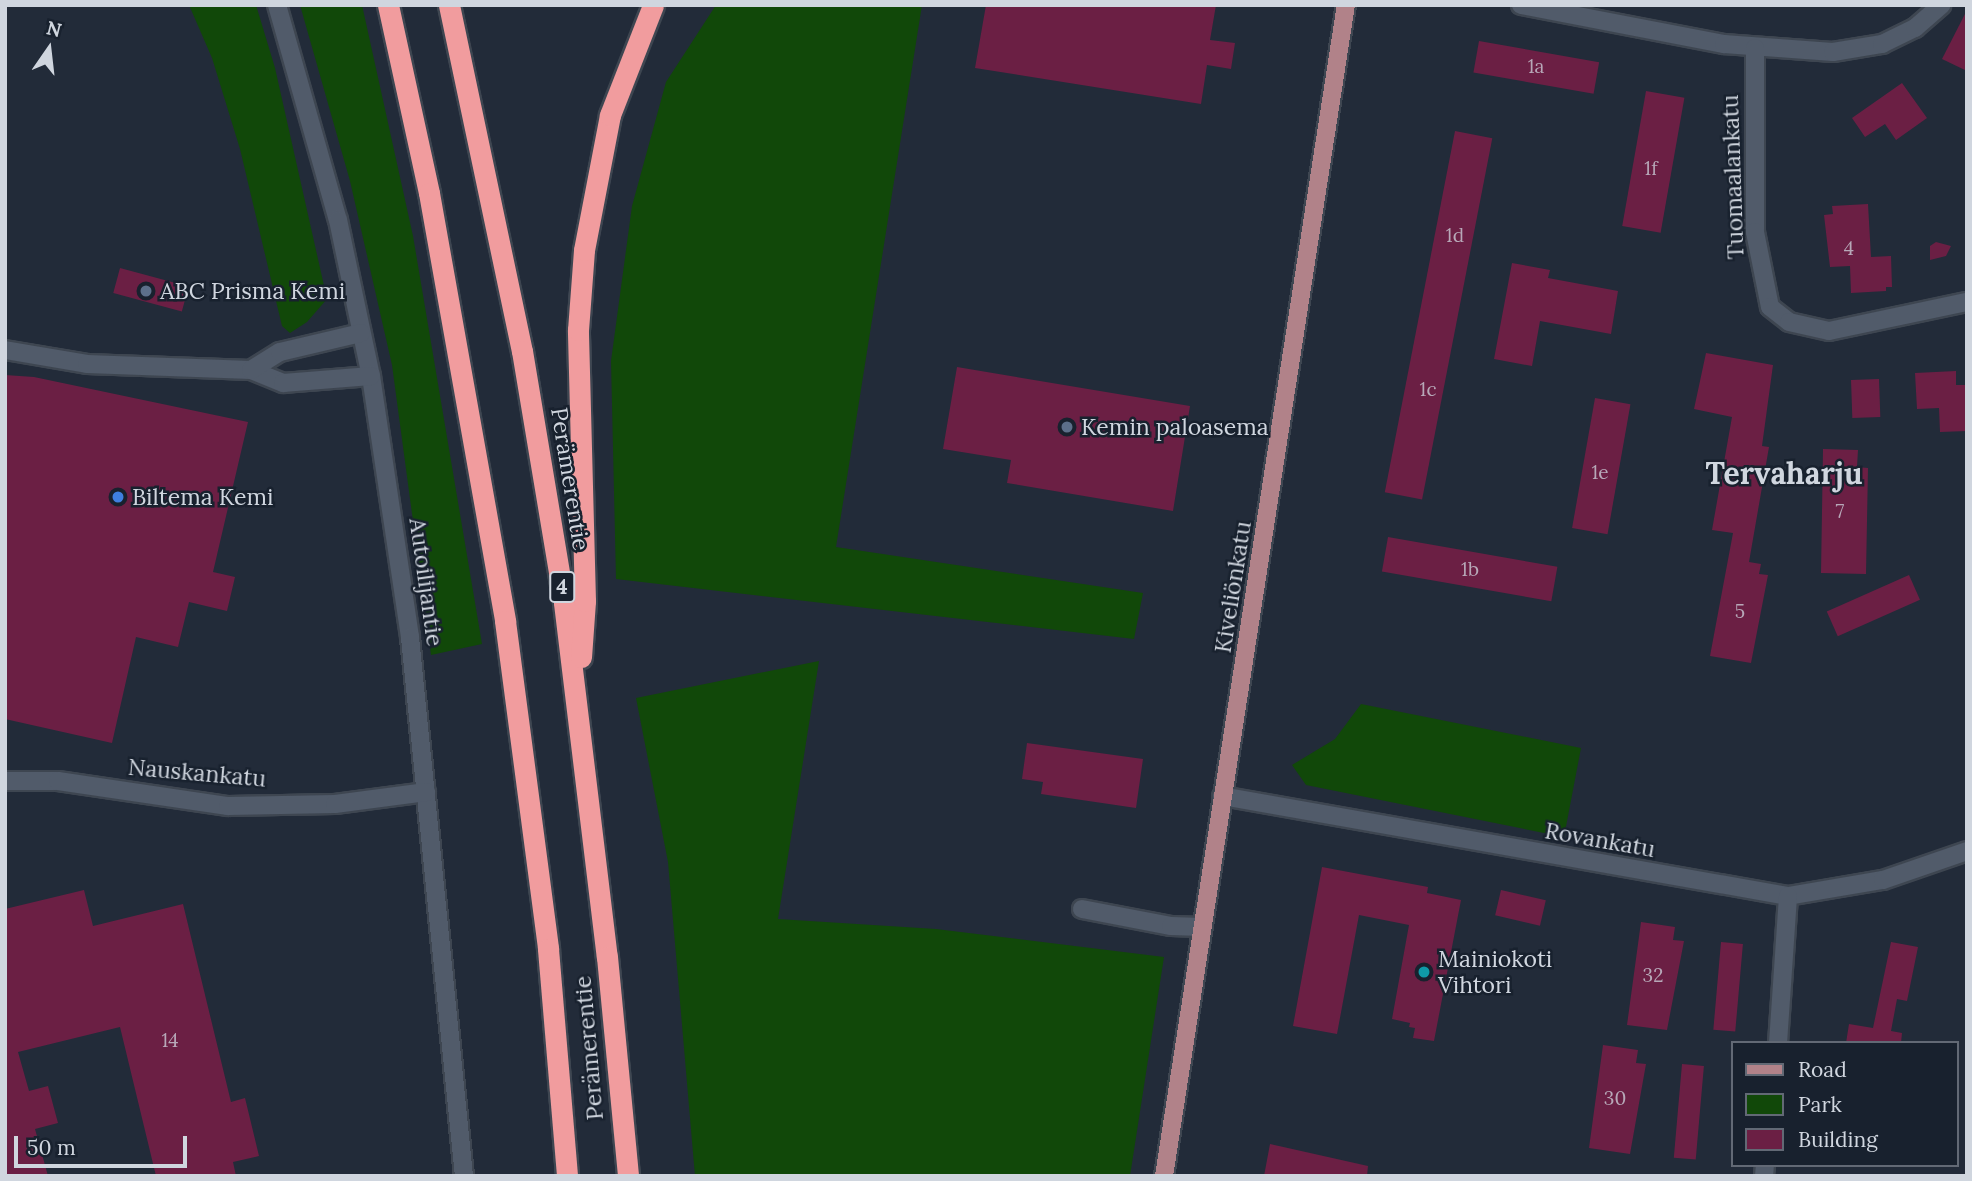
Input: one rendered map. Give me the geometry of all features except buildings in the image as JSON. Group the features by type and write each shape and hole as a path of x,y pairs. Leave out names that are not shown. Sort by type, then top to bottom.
{"highway":[{"name":"Perämerentie","path":"388,5 429,193 507,634 548,949 567,1176"},
{"name":"Perämerentie","path":"449,5 522,351 577,698 628,1176"},
{"path":"577,698 585,601 578,330 584,250 610,115 653,5"}],"main road":[{"name":"Kiveliönkatu","path":"1164,1176 1222,796 1239,713 1346,5"}],"street":[{"name":"Autoilijantie","path":"277,5 338,219 371,376 410,637 464,1176"},
{"path":"1521,5 1755,48 1833,52 1882,44 1915,28 1941,5"},
{"name":"Tuomaalankatu","path":"1755,48 1755,232 1770,307 1803,327 1829,331 1967,302"},
{"path":"251,370 280,352 361,333"},
{"path":"5,350 88,364 251,370 283,383 371,376"},
{"name":"Nauskankatu","path":"5,781 58,781 228,806 335,804 426,792"},
{"name":"Rovankatu","path":"1222,796 1788,896 1883,880 1967,851"},
{"path":"1777,1041 1788,896"},
{"path":"1082,909 1171,926 1202,927"}],"green space":[{"path":"189,5 256,5 275,68 327,299 307,322 290,333 282,326 240,149 212,58"},
{"path":"300,5 362,5 413,236 482,644 431,655 392,365 350,181"},
{"path":"716,5 922,5 836,547 1143,593 1134,639 616,579 611,361 632,206 666,82"},
{"path":"819,661 778,919 936,929 1164,957 1130,1176 695,1176 668,862 636,698"},
{"path":"1361,704 1581,748 1564,837 1306,785 1292,765 1335,739"}],"place":[{"name":"ABC Prisma Kemi","path":"146,291"},
{"name":"Kemin paloasema","path":"1067,427"},
{"name":"Biltema Kemi","path":"118,497"},
{"name":"Mainiokoti Vihtori","path":"1424,972"}],"district":[{"name":"Tervaharju","path":"1784,473"}]}
